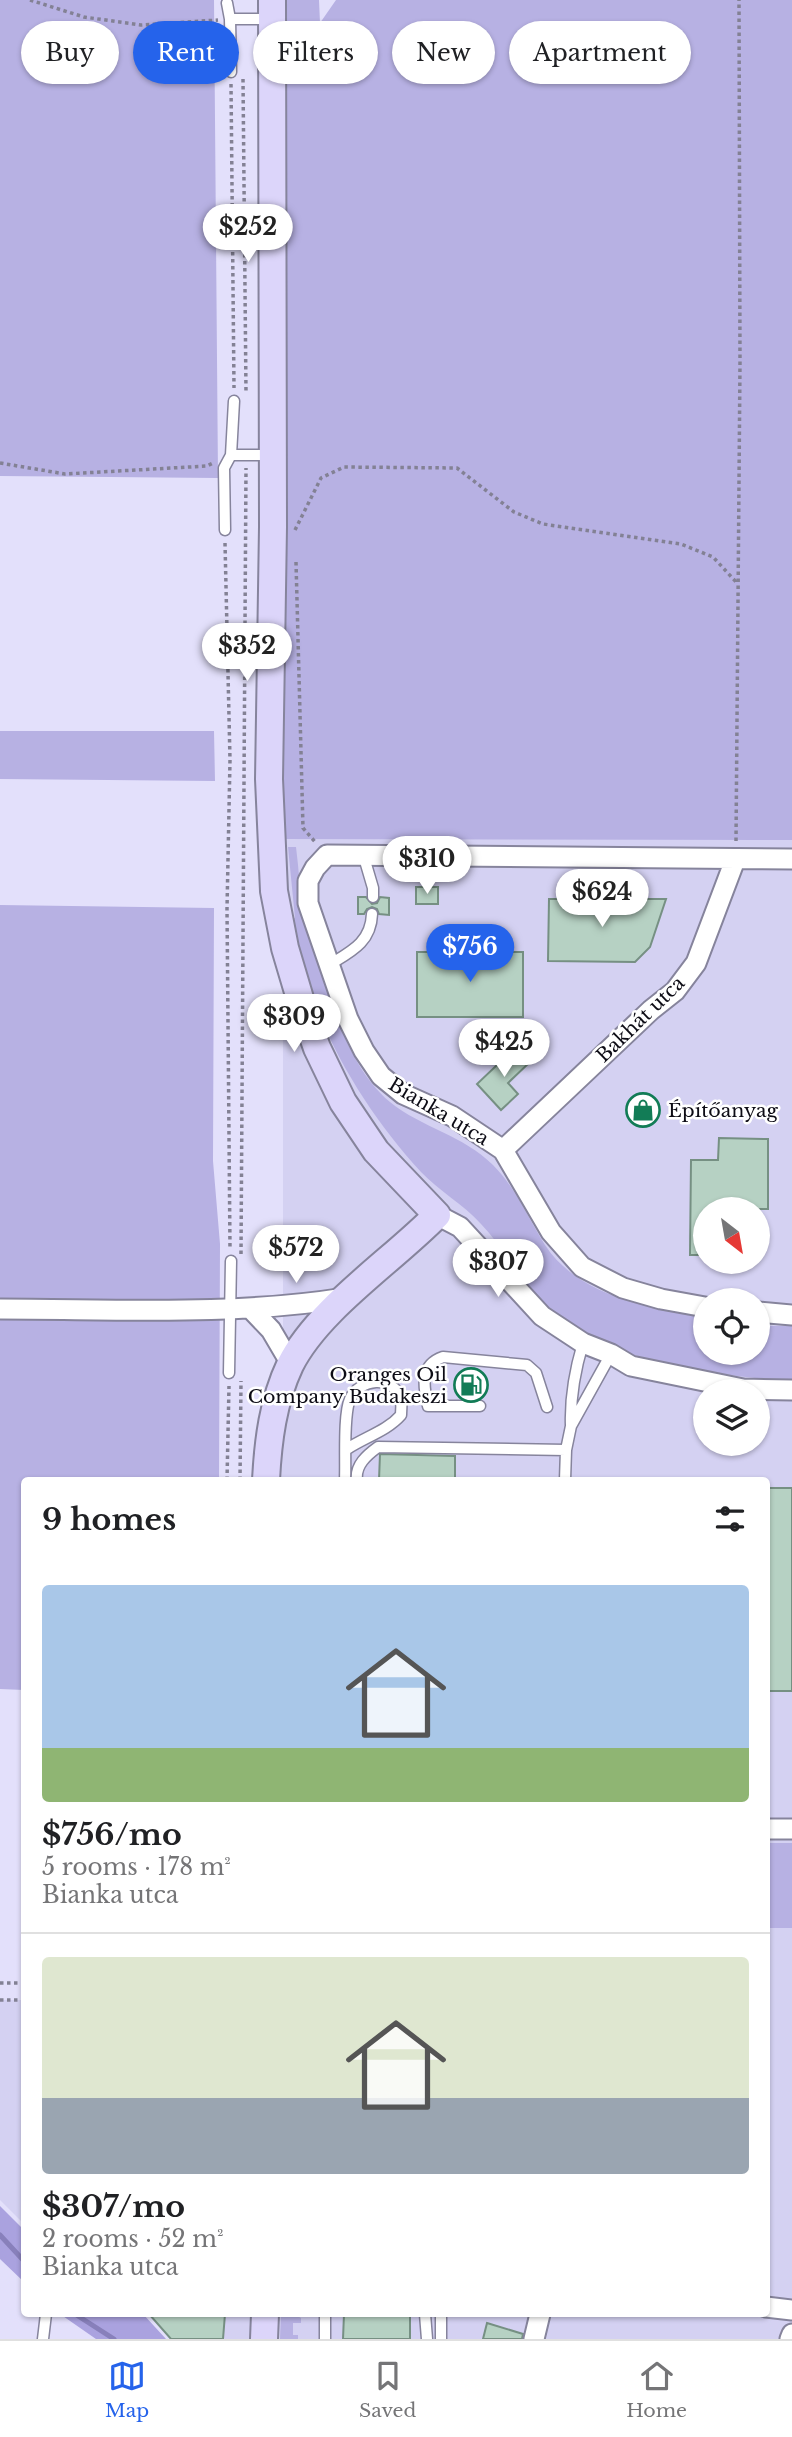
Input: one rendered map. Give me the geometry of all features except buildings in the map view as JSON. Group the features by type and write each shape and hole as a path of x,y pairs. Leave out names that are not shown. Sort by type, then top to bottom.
{"main road":[{"path":"266,1477 271,1424 291,1364 326,1315 413,1240 437,1215 376,1151 343,1102 317,1048 285,948 274,891 259,455 272,10"},
{"path":"264,2339 265,2317"}],"street":[{"path":"327,855 792,859"},
{"name":"Bianka utca","path":"327,855 308,881 308,903 353,1029 364,1051 382,1076 403,1094 452,1116 503,1150 551,1232 582,1267 623,1287 661,1299 693,1305"},
{"name":"Bakhát utca","path":"503,1150 651,1010 675,992 696,963 735,860"},
{"path":"437,1215 460,1227 542,1316 583,1343 611,1354 631,1366 743,1389 792,1390"},
{"path":"0,1309 241,1309 304,1305 346,1298"},
{"path":"241,1309 271,1330 291,1364"},
{"path":"770,1313 792,1315"},
{"path":"770,1829 792,1829"},
{"path":"770,2307 792,2310"},
{"path":"534,2339 539,2317"},
{"path":"790,2339 792,2334"}],"lane":[{"path":"227,3 230,19 272,10"},
{"path":"225,530 224,468 231,455 234,401"},
{"path":"231,455 259,455"},
{"path":"363,854 373,897"},
{"path":"328,965 361,945 372,922 372,914"},
{"path":"229,1373 241,1309 231,1261"},
{"path":"565,1477 566,1450 571,1426 570,1408 576,1367 583,1343"},
{"path":"571,1426 611,1354"},
{"path":"480,1406 428,1406 424,1390 426,1370 433,1361 443,1357 527,1364 536,1373 547,1407"},
{"path":"345,1477 346,1415 350,1399 358,1388 369,1382 381,1382 392,1387 401,1398 401,1415 391,1426 347,1449"},
{"path":"356,1477 360,1464 379,1447 566,1450"},
{"path":"43,2339 46,2317"},
{"path":"325,2317 325,2339"},
{"path":"425,2317 427,2339"},
{"path":"441,2317 441,2339"}],"path":[{"path":"30,0 84,18 141,25 230,19"},
{"path":"735,860 739,586 739,0"},
{"path":"243,74 246,400"},
{"path":"231,84 234,401"},
{"path":"0,463 65,474 207,466 231,455"},
{"path":"241,1267 259,455"},
{"path":"295,531 321,478 344,467 457,468 514,512 543,524 681,544 713,557 739,586"},
{"path":"225,530 230,760 227,909 231,1261"},
{"path":"296,558 303,828 327,855"},
{"path":"227,1477 229,1373"},
{"path":"240,1477 241,1375"},
{"path":"0,1983 21,1983"},
{"path":"0,2000 21,2000"}],"shaded area":[{"path":"0,0 214,0 214,21 133,21 133,84 215,84 218,478 0,476"},
{"path":"286,0 319,0 320,21 286,21"},
{"path":"336,0 792,0 792,840 283,839 279,515 285,84 378,84 378,21 321,21"},
{"path":"0,731 214,731 215,781 0,779"},
{"path":"283,839 792,840 792,2339 171,2339 152,2317 770,2317 770,1477 280,1477 283,1450"},
{"path":"288,847 296,847 304,922 337,1018 364,1073 390,1102 402,1111 469,1146 493,1165 515,1193 545,1245 559,1263 576,1277 617,1297 693,1315 693,1365 770,1365 770,1326 792,1326 792,1381 701,1370 635,1355 577,1331 543,1305 481,1224 421,1172 373,1113 323,1024 289,920 295,918"},
{"path":"0,905 214,908 213,1161 220,1244 219,1477 21,1477 21,1690 0,1689"},
{"path":"770,1843 792,1843 792,1928 770,1928"},
{"path":"0,2000 21,2000 21,2221 0,2200"},
{"path":"0,2206 21,2227 21,2279 0,2259"},
{"path":"64,2317 146,2317 166,2339 96,2339"},
{"path":"281,2317 301,2318 301,2323 293,2323 293,2335 298,2335 298,2339 280,2339"}],"waterway":[{"path":"0,2235 21,2258"},
{"path":"80,2317 114,2339"}],"place":[{"name":"Építőanyag","path":"643,1110"},
{"name":"Oranges Oil Company Budakeszi","path":"471,1385"}]}
